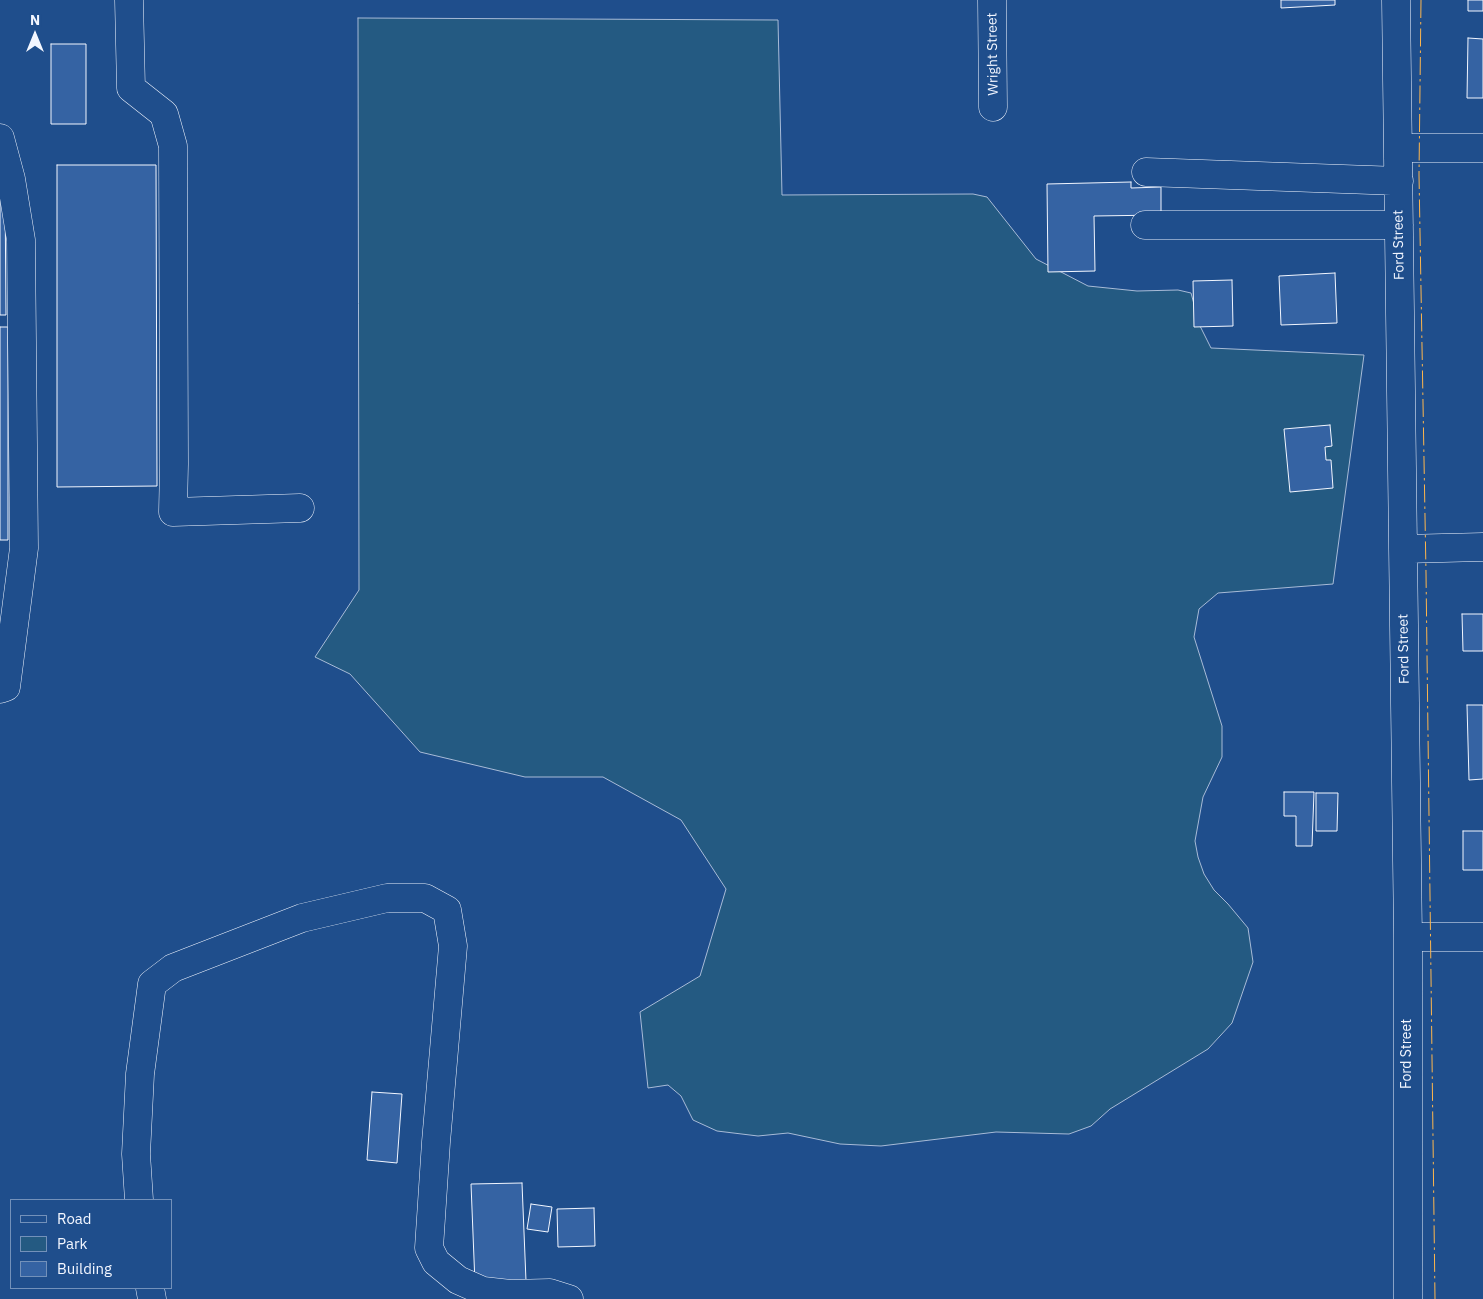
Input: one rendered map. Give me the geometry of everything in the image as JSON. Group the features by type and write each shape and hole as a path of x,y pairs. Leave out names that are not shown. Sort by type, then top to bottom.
{"street":[{"path":"129,0 131,88 164,114 173,146 173,512 300,508"},
{"name":"Wright Street","path":"992,0 993,107"},
{"name":"Ford Street","path":"1396,0 1408,937 1408,1299"},
{"path":"0,138 10,179 21,240 24,548 6,687 0,689"},
{"path":"1398,148 1483,148"},
{"path":"1146,172 1399,181"},
{"path":"1145,225 1399,225"},
{"path":"1403,549 1483,547"},
{"path":"140,1199 136,1154 140,1074 152,984 173,968 302,918 387,898 425,898 447,910 453,946 429,1248 436,1262 458,1280 484,1291 510,1294 550,1293 569,1299"},
{"path":"1408,937 1483,937"}],"green space":[{"path":"358,18 778,20 782,195 973,194 987,197 1036,259 1088,286 1137,291 1178,290 1191,293 1200,326 1211,348 1364,355 1333,584 1218,593 1199,609 1194,637 1222,726 1222,757 1203,797 1195,841 1204,874 1214,890 1248,928 1253,962 1232,1023 1208,1049 1110,1109 1091,1126 1069,1134 996,1132 881,1146 840,1144 788,1133 758,1136 717,1131 693,1120 681,1096 668,1085 648,1088 640,1012 700,976 726,889 681,820 603,777 525,777 420,752 350,674 315,657 359,590"}],"building":[{"path":"1281,0 1335,0 1335,5 1281,8"},
{"path":"1468,0 1483,0 1483,11 1468,11"},
{"path":"1468,38 1483,39 1483,98 1467,98"},
{"path":"51,44 86,44 86,124 51,124"},
{"path":"57,165 156,165 157,486 57,487"},
{"path":"1131,182 1131,188 1161,187 1161,215 1094,216 1095,271 1048,272 1047,184"},
{"path":"0,185 5,185 6,315 0,315"},
{"path":"1335,273 1337,323 1281,325 1279,276"},
{"path":"1232,280 1233,326 1194,327 1193,281"},
{"path":"0,327 8,327 8,540 0,540"},
{"path":"1330,425 1332,446 1325,447 1326,460 1331,460 1333,488 1290,492 1284,429"},
{"path":"1462,614 1483,614 1483,651 1463,651"},
{"path":"1467,705 1483,705 1483,779 1469,780"},
{"path":"1284,792 1314,792 1312,846 1296,846 1296,816 1284,816"},
{"path":"1316,793 1338,793 1337,831 1316,831"},
{"path":"1463,831 1483,831 1483,870 1463,870"},
{"path":"372,1092 402,1094 397,1163 367,1160"},
{"path":"522,1183 526,1281 475,1284 471,1184"},
{"path":"531,1204 552,1207 548,1232 527,1229"},
{"path":"594,1208 595,1246 558,1247 557,1209"}],"power":[{"path":"1421,0 1419,175 1435,1299"}]}
